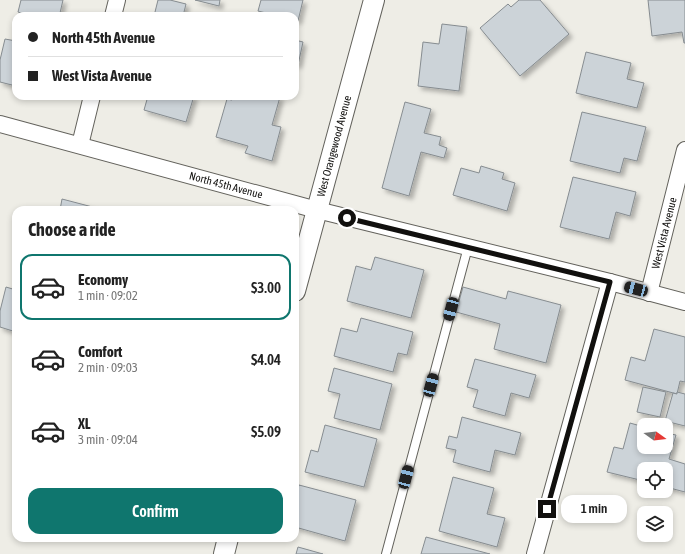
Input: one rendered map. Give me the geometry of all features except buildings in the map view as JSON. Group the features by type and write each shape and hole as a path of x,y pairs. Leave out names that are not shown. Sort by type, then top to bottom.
{"street":[{"path":"114,12 117,0"},
{"name":"West Orangewood Avenue","path":"299,277 374,0"},
{"path":"80,145 91,100"},
{"name":"North 45th Avenue","path":"0,124 317,210 610,282 685,302"},
{"name":"West Vista Avenue","path":"649,293 685,150"},
{"path":"535,554 610,282"},
{"path":"224,554 227,542"}],"lane":[{"path":"386,554 468,247"}],"route":[{"path":"347,218 610,282 547,509"}]}
